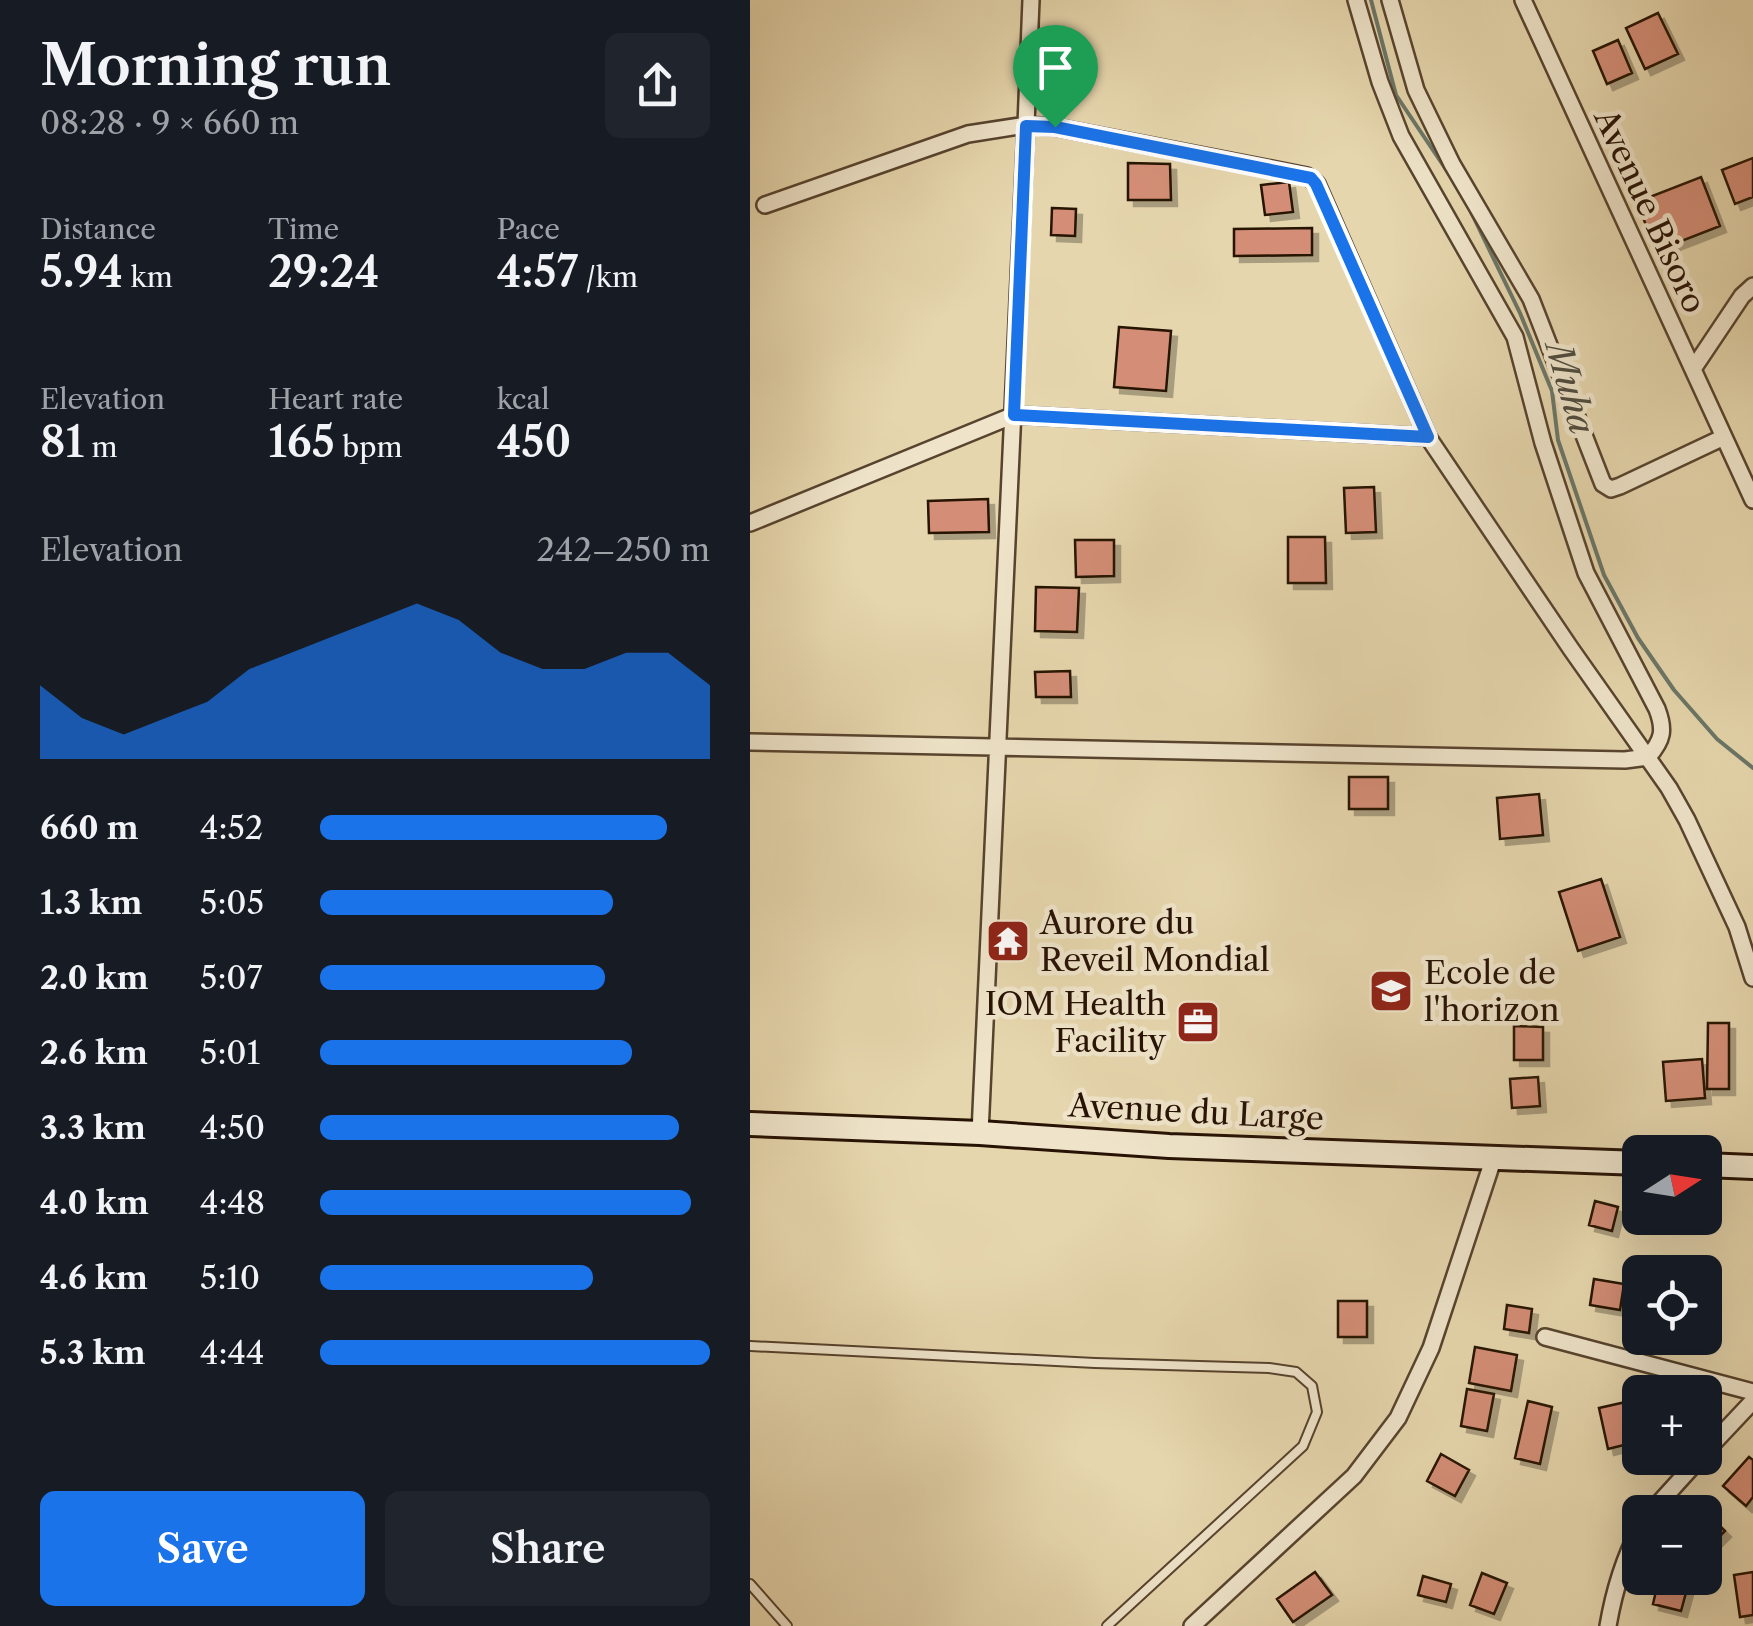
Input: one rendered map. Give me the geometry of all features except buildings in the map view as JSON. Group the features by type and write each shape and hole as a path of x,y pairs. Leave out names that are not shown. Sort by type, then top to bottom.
{"main road":[{"name":"Avenue du Large","path":"750,1124 980,1133 1169,1146 1622,1161"},
{"path":"1722,1166 1753,1167"}],"street":[{"path":"980,1133 1031,0"},
{"path":"750,742 1625,760 1648,757 1660,744 1662,722 1586,573 1515,337 1401,136 1356,0"},
{"path":"1390,0 1416,90 1452,164 1531,299 1603,484 1611,488 1620,486 1724,438"},
{"name":"Avenue Bisoro","path":"1523,0 1753,500"},
{"path":"765,205 968,134 1026,126 1055,127 1311,178 1428,437 1687,820 1736,927 1753,978"},
{"path":"1693,369 1742,296 1753,286"},
{"path":"750,523 1014,415 1428,437"},
{"path":"1192,1626 1354,1476 1398,1418 1431,1348 1494,1157"},
{"path":"1545,1337 1753,1392"},
{"path":"1722,1434 1753,1401"},
{"path":"1666,1495 1684,1475"},
{"path":"1608,1626 1622,1568"}],"lane":[{"path":"750,1346 1296,1372 1312,1386 1317,1412 1303,1446 1107,1626"},
{"path":"750,1584 787,1626"}],"waterway":[{"name":"Muha","path":"1371,0 1396,95 1451,177"},
{"name":"Muha","path":"1471,212 1520,313 1552,391 1558,440 1604,575 1638,638 1674,690 1717,739 1753,768"}],"place":[{"name":"Aurore du Reveil Mondial","path":"1008,941"},
{"name":"Ecole de l'horizon","path":"1391,991"},
{"name":"IOM Health Facility","path":"1198,1022"}],"route":[{"path":"1026,126 1055,127 1311,178 1428,437 1014,415 1026,126"}]}
